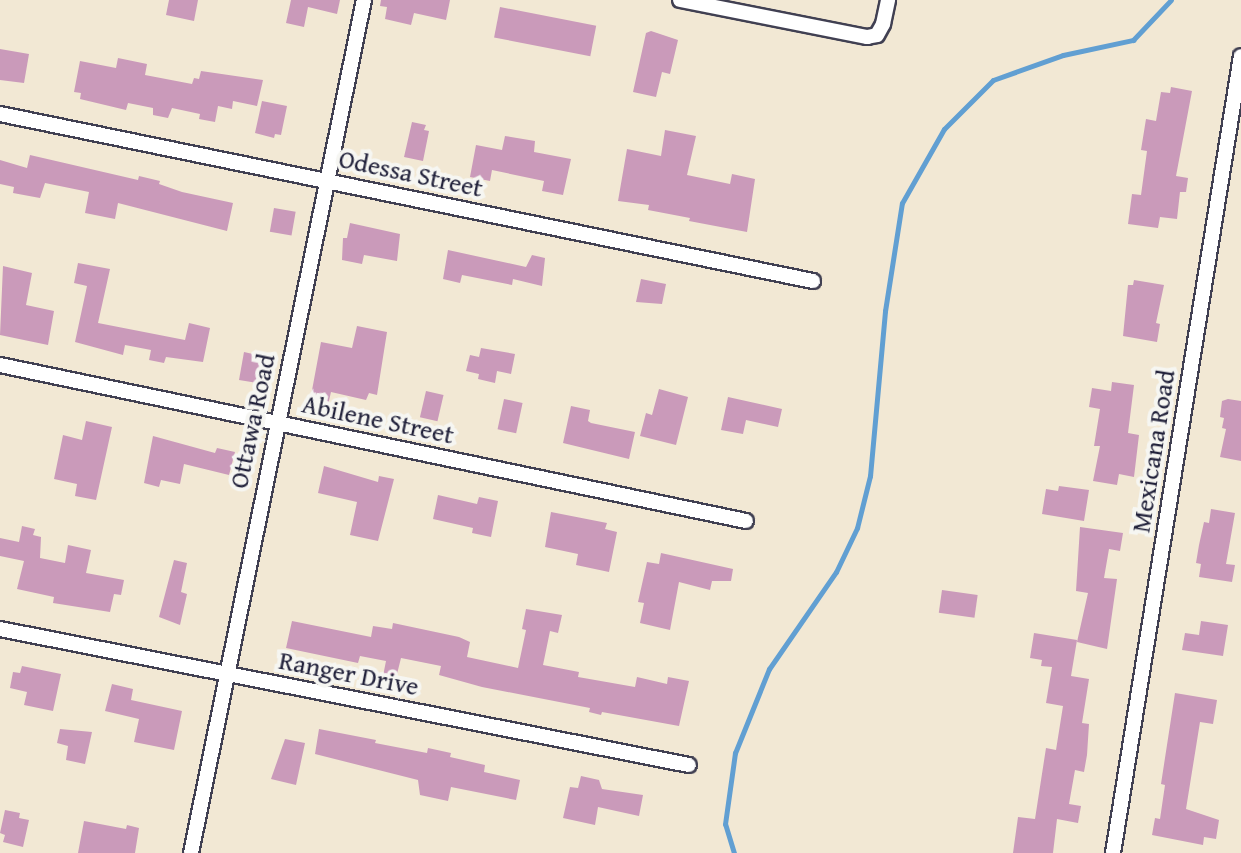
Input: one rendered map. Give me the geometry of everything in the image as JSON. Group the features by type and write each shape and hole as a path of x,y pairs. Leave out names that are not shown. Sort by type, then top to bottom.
{"street":[{"name":"Ottawa Road","path":"191,853 364,0"},
{"path":"680,0 867,37 877,35 883,24 888,0"},
{"name":"Mexicana Road","path":"1113,853 1241,56"},
{"name":"Odessa Street","path":"0,114 813,281"},
{"name":"Abilene Street","path":"0,365 746,521"},
{"name":"Ranger Drive","path":"0,629 689,765"}],"building":[{"path":"169,0 198,0 194,21 166,15"},
{"path":"291,0 340,0 337,14 308,7 304,27 286,23"},
{"path":"381,0 450,0 446,20 414,13 411,25 385,19 387,7 380,6"},
{"path":"500,7 596,26 590,56 494,37"},
{"path":"651,31 678,40 670,74 662,72 656,97 633,92 646,33"},
{"path":"0,49 29,54 24,83 0,80"},
{"path":"118,58 147,64 145,75 192,84 194,78 199,79 201,71 263,80 257,106 233,101 232,109 218,106 215,122 199,119 200,114 172,108 168,118 153,115 153,108 128,103 126,110 80,99 81,93 74,92 80,61 116,68"},
{"path":"1171,87 1192,91 1176,176 1188,178 1186,192 1180,192 1177,219 1160,217 1158,228 1128,224 1132,194 1141,195 1147,151 1141,150 1146,119 1156,121 1161,92 1170,93"},
{"path":"262,101 287,106 281,135 275,134 274,138 255,133"},
{"path":"412,122 426,125 424,130 429,131 423,161 404,157"},
{"path":"665,130 696,136 687,175 730,184 732,174 755,179 747,232 648,210 649,205 618,201 627,149 661,156"},
{"path":"505,136 535,141 534,152 571,159 563,195 542,191 544,181 492,170 490,181 470,177 476,145 502,150"},
{"path":"30,155 138,180 139,176 160,181 159,184 182,192 233,203 227,231 118,203 115,219 85,213 89,192 45,183 40,198 13,193 14,187 0,184 0,160 27,168"},
{"path":"274,208 296,212 291,235 270,232"},
{"path":"350,223 400,234 397,261 364,255 362,264 342,260 343,238 347,238"},
{"path":"448,250 526,267 532,255 545,258 542,286 513,279 512,285 462,275 460,283 443,279"},
{"path":"78,263 110,269 98,323 185,340 189,323 210,328 203,362 166,357 164,363 149,360 151,350 125,345 123,355 75,342 87,286 74,283"},
{"path":"3,266 32,273 26,305 54,311 48,345 0,335"},
{"path":"641,279 666,284 662,304 636,302"},
{"path":"1134,280 1164,285 1156,323 1160,324 1157,342 1123,336 1128,285 1133,285"},
{"path":"357,326 387,332 377,395 369,393 366,400 331,392 328,405 310,401 321,342 352,348"},
{"path":"481,348 515,354 511,374 497,371 495,383 478,379 479,374 466,371 470,355 479,357"},
{"path":"244,352 266,357 258,383 239,380"},
{"path":"1112,382 1134,385 1128,433 1139,435 1134,477 1119,474 1117,485 1093,481 1100,446 1094,446 1100,409 1089,407 1092,388 1111,391"},
{"path":"659,389 688,397 676,445 640,436 646,413 652,415"},
{"path":"426,391 444,395 437,421 420,417"},
{"path":"728,397 782,409 778,427 746,420 743,434 721,430"},
{"path":"504,399 523,403 516,433 498,429"},
{"path":"1222,401 1241,401 1241,461 1220,457 1226,429 1222,428 1224,418 1220,417"},
{"path":"571,406 590,410 588,421 591,423 635,432 629,459 563,443"},
{"path":"86,421 112,427 96,500 75,496 77,484 54,479 63,435 82,440"},
{"path":"153,436 215,453 217,448 235,452 229,475 184,464 180,484 161,480 159,487 144,483"},
{"path":"324,466 378,482 379,476 394,479 378,541 350,535 357,502 318,493"},
{"path":"1059,486 1089,490 1084,521 1042,514 1046,489 1058,491"},
{"path":"438,495 477,504 479,497 498,501 491,537 472,533 473,528 433,519"},
{"path":"1211,509 1235,513 1226,564 1235,565 1232,582 1199,577 1201,564 1196,563 1199,545 1204,522 1209,523"},
{"path":"551,512 607,523 605,529 617,532 609,572 576,565 578,554 545,547"},
{"path":"22,526 35,529 33,535 41,537 40,558 65,563 68,545 91,550 86,573 124,580 121,595 114,594 110,612 53,603 54,597 17,589 24,561 0,556 0,538 19,542"},
{"path":"1080,527 1123,533 1120,551 1109,549 1104,578 1117,579 1107,649 1077,642 1088,593 1076,591"},
{"path":"661,553 733,569 731,581 712,581 710,590 679,582 670,630 640,623 644,603 638,602 647,562 659,564"},
{"path":"174,560 187,563 181,592 187,594 180,625 159,617"},
{"path":"942,590 978,595 974,618 939,613"},
{"path":"526,609 562,615 558,633 550,631 543,665 579,672 578,677 635,687 637,677 667,684 668,677 689,681 679,726 602,712 601,715 589,712 590,708 482,687 439,675 441,666 401,658 396,678 383,676 386,661 360,656 358,663 286,648 292,621 371,637 373,626 392,629 393,623 459,637 470,642 467,657 518,668 526,630 522,629"},
{"path":"1201,621 1228,625 1223,656 1182,650 1185,633 1199,635"},
{"path":"1034,633 1077,640 1071,676 1089,679 1082,723 1089,724 1087,755 1084,772 1075,770 1069,804 1081,806 1078,823 1057,819 1053,853 1013,853 1018,817 1035,819 1046,748 1056,750 1063,706 1046,703 1052,667 1041,666 1042,660 1030,658"},
{"path":"22,666 61,674 53,711 24,705 27,692 10,688 13,672 20,673"},
{"path":"112,684 133,689 131,700 182,711 174,750 134,742 139,719 105,711"},
{"path":"1175,693 1217,700 1213,724 1200,722 1186,809 1219,820 1216,839 1204,837 1203,845 1152,835 1155,818 1160,819 1165,785 1161,784"},
{"path":"60,729 92,732 85,764 66,760 68,746 57,743"},
{"path":"319,729 427,753 428,748 485,765 484,772 520,780 516,800 451,787 448,801 420,795 418,780 315,754"},
{"path":"285,739 305,743 296,785 271,779"},
{"path":"581,776 599,780 602,789 643,795 639,816 598,807 595,825 563,818 570,787 578,788"},
{"path":"5,810 20,813 19,818 29,820 23,847 3,842 5,835 0,833"},
{"path":"84,821 126,829 127,825 139,828 135,853 78,853"}],"waterway":[{"path":"734,853 725,824 735,753 769,669 836,572 857,528 870,476 885,311 902,203 944,129 993,80 1063,55 1133,40 1171,0"}]}
